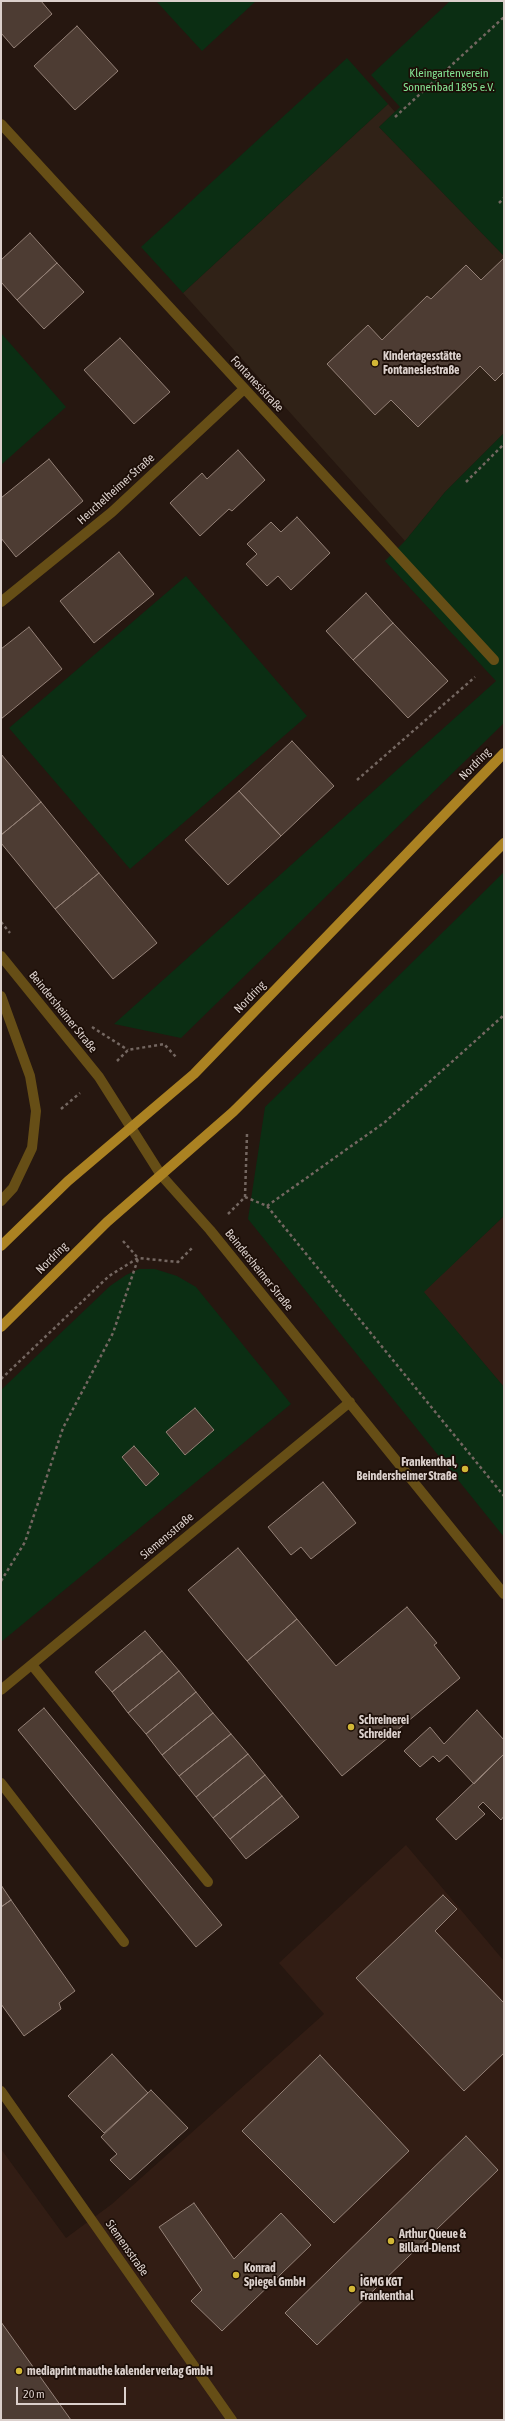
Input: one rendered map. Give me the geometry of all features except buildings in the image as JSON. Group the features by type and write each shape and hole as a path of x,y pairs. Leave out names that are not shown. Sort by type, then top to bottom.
{"main road":[{"name":"Nordring","path":"1,1246 68,1181 194,1074 504,753"},
{"name":"Nordring","path":"1,1327 106,1222 233,1112 504,843"}],"street":[{"name":"Fontanesistraße","path":"1,124 494,660"},
{"name":"Heuchelheimer Straße","path":"1,602 112,512 244,389"},
{"name":"Beindersheimer Straße","path":"1,956 99,1077 161,1175 210,1230 504,1594"},
{"path":"1,996 30,1076 36,1111 32,1148 13,1188 1,1201"},
{"name":"Siemensstraße","path":"1,1690 350,1402"},
{"path":"32,1665 208,1882"},
{"path":"1,1783 124,1942"},
{"name":"Siemensstraße","path":"1,2091 232,2420"}],"path":[{"path":"395,117 504,17"},
{"path":"499,203 504,198"},
{"path":"466,482 504,444"},
{"path":"358,780 494,660"},
{"path":"267,1206 385,1122 504,1015"},
{"path":"60,1110 128,1050"},
{"path":"245,1197 267,1206 504,1496"},
{"path":"1,1379 109,1276 138,1258 113,1333 63,1428 25,1542 1,1581"}],"shaded area":[{"name":"Kindertagesstätte Fontanesiestraße","path":"388,104 395,112 379,127 504,256 504,433 445,492 405,541 183,293"},
{"path":"504,1216 504,1387 423,1292"},
{"path":"406,1845 504,1961 504,2420 1,2420 1,2149 66,2238 112,2204 324,2014 279,1963"}],"green space":[{"path":"156,1 256,1 202,51"},
{"name":"Kleingartenverein Sonnenbad 1895 e.V.","path":"450,1 504,1 504,256 379,127 400,107 371,75"},
{"path":"347,58 388,104 183,293 141,247"},
{"path":"1,333 66,407 1,465"},
{"path":"504,433 504,723 181,1038 114,1024 496,681 385,561 405,541 445,492"},
{"path":"186,576 307,716 130,869 9,728"},
{"path":"504,872 504,1216 424,1292 504,1387 504,1537 248,1219 265,1107"},
{"path":"139,1269 155,1269 177,1276 196,1287 291,1404 1,1642 1,1390 110,1286 126,1275"}],"place":[{"name":"Kindertagesstätte Fontanesiestraße","path":"375,363"},
{"name":"Frankenthal, Beindersheimer Straße","path":"465,1469"},
{"name":"Schreinerei Schreider","path":"351,1727"},
{"name":"Arthur Queue & Billard-Dienst","path":"391,2241"},
{"name":"Konrad Spiegel GmbH","path":"236,2275"},
{"name":"İGMG KGT Frankenthal","path":"352,2289"},
{"name":"mediaprint mauthe kalender verlag GmbH","path":"19,2371"}]}
